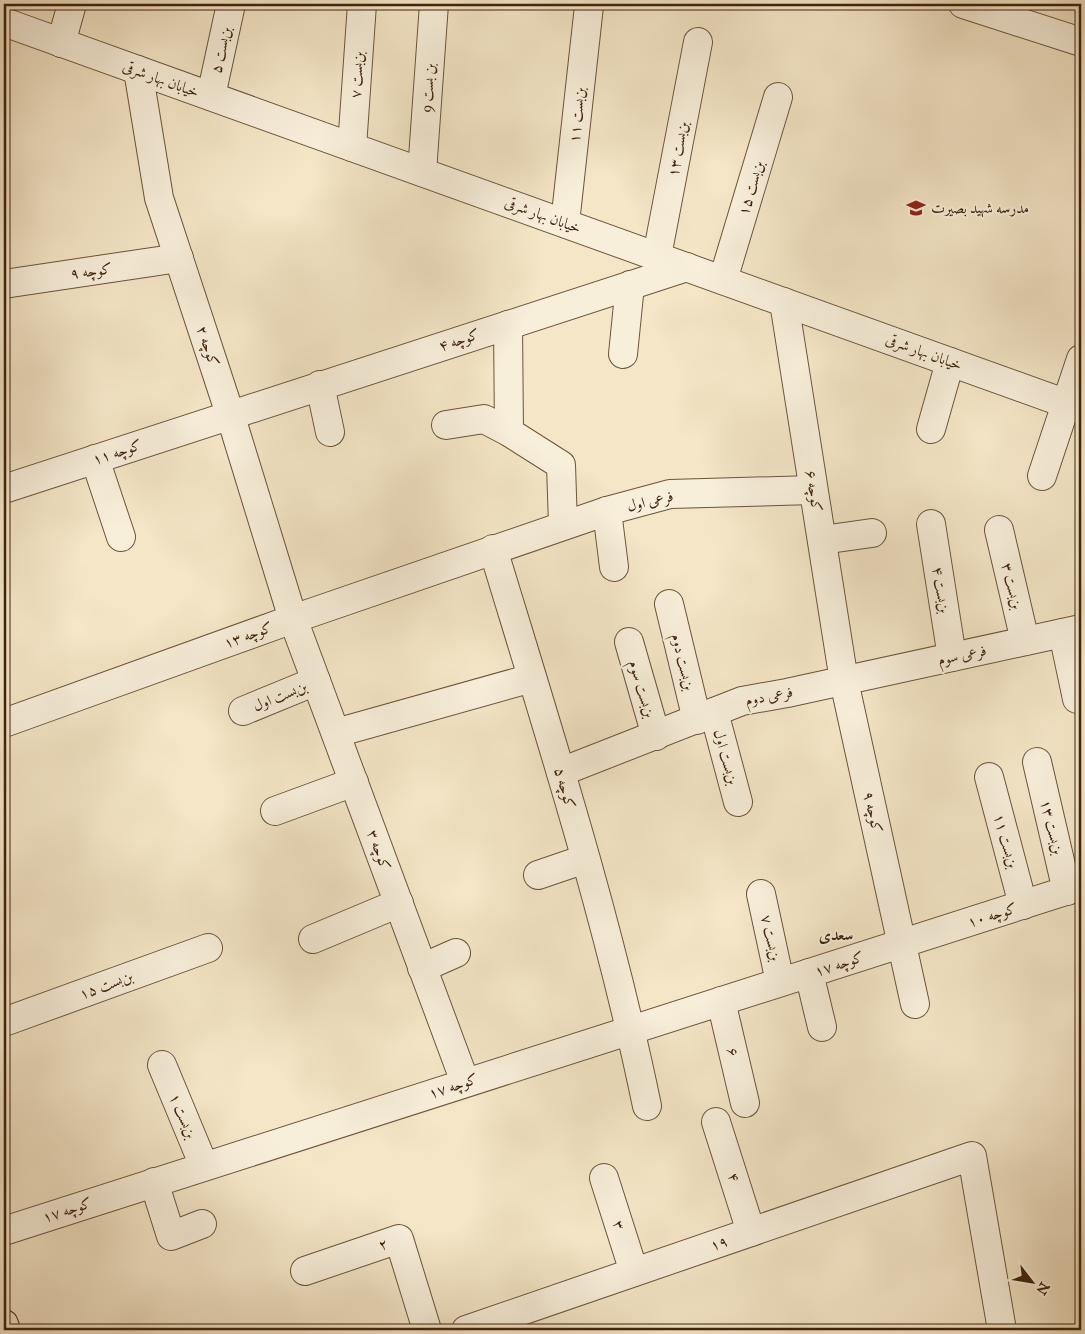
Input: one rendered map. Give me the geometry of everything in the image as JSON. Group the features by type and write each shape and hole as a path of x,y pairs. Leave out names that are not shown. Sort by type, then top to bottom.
{"main road":[{"path":"4,1324 6,1330"}],"street":[{"path":"61,43 72,4"},
{"name":"بن‌بست ۵","path":"210,96 231,4"},
{"name":"بن‌بست ۷","path":"352,147 362,4"},
{"name":"بن بست 9","path":"422,172 434,4"},
{"path":"963,4 1081,42"},
{"name":"بن‌بست ۱۱","path":"565,223 589,6"},
{"name":"خیابان بهار شرقی","path":"4,22 1073,406"},
{"name":"بن‌بست ۱۳","path":"657,256 698,42"},
{"name":"کوچه ۲","path":"138,70 159,198 230,414 293,619"},
{"name":"بن‌بست ۱۵","path":"723,280 778,97"},
{"name":"کوچه ۹","path":"4,284 179,258"},
{"name":"کوچه ۴","path":"230,414 687,267"},
{"path":"623,354 630,285"},
{"name":"کوچه ۶","path":"784,302 844,681"},
{"path":"508,325 509,432"},
{"path":"1042,476 1073,406 1081,359"},
{"path":"932,429 950,362"},
{"path":"320,385 330,432"},
{"name":"کوچه ۱۱","path":"4,489 230,414"},
{"path":"446,425 484,419 509,432 561,465 563,525"},
{"path":"96,459 121,536"},
{"name":"فرعی اول","path":"493,549 607,511 670,494 813,490"},
{"path":"607,511 614,567"},
{"name":"بن‌بست ۴","path":"931,524 952,657"},
{"name":"بن‌بست ۳","path":"1000,530 1025,641"},
{"path":"822,540 872,533"},
{"name":"کوچه ۱۳","path":"4,724 493,549"},
{"name":"کوچه ۵","path":"493,549 561,772 631,1029"},
{"name":"بن‌بست دوم","path":"669,604 706,716"},
{"name":"کوچه ۳","path":"293,619 465,1082"},
{"path":"1072,631 1077,699"},
{"name":"فرعی سوم","path":"844,681 1072,631"},
{"name":"بن‌بست سوم","path":"629,642 656,736"},
{"path":"336,733 532,678"},
{"name":"بن‌بست اول","path":"243,711 316,681"},
{"name":"کوچه ۹","path":"844,681 915,1004"},
{"name":"فرعی دوم","path":"706,716 742,701 844,681"},
{"path":"561,772 706,716"},
{"name":"بن‌بست اول","path":"706,716 738,802"},
{"name":"بن‌بست ۱۳","path":"1037,762 1074,889"},
{"name":"بن‌بست ۱۱","path":"990,777 1023,905"},
{"path":"275,812 354,782"},
{"path":"538,875 585,859"},
{"name":"کوچه ۱۰","path":"902,943 1074,889"},
{"name":"بن‌بست ۷","path":"761,894 780,982"},
{"path":"313,939 399,903"},
{"name":"کوچه ۱۷","path":"4,1231 902,943"},
{"name":"بن‌بست ۱۵","path":"4,1022 208,948"},
{"path":"422,968 456,953"},
{"path":"809,973 822,1027"},
{"name":"۶","path":"722,1001 745,1103"},
{"path":"631,1029 647,1106"},
{"name":"بن‌بست ۱","path":"162,1065 204,1166"},
{"name":"۴","path":"716,1122 751,1232"},
{"name":"۱۹","path":"466,1330 972,1156 1002,1330"},
{"name":"۳","path":"604,1178 634,1272"},
{"path":"154,1182 171,1236 202,1224"},
{"name":"۲","path":"305,1271 399,1239 427,1330"}],"place":[{"name":"مدرسه شهید بصیرت","path":"916,208"}],"district":[{"name":"سعدی","path":"836,934"}]}
